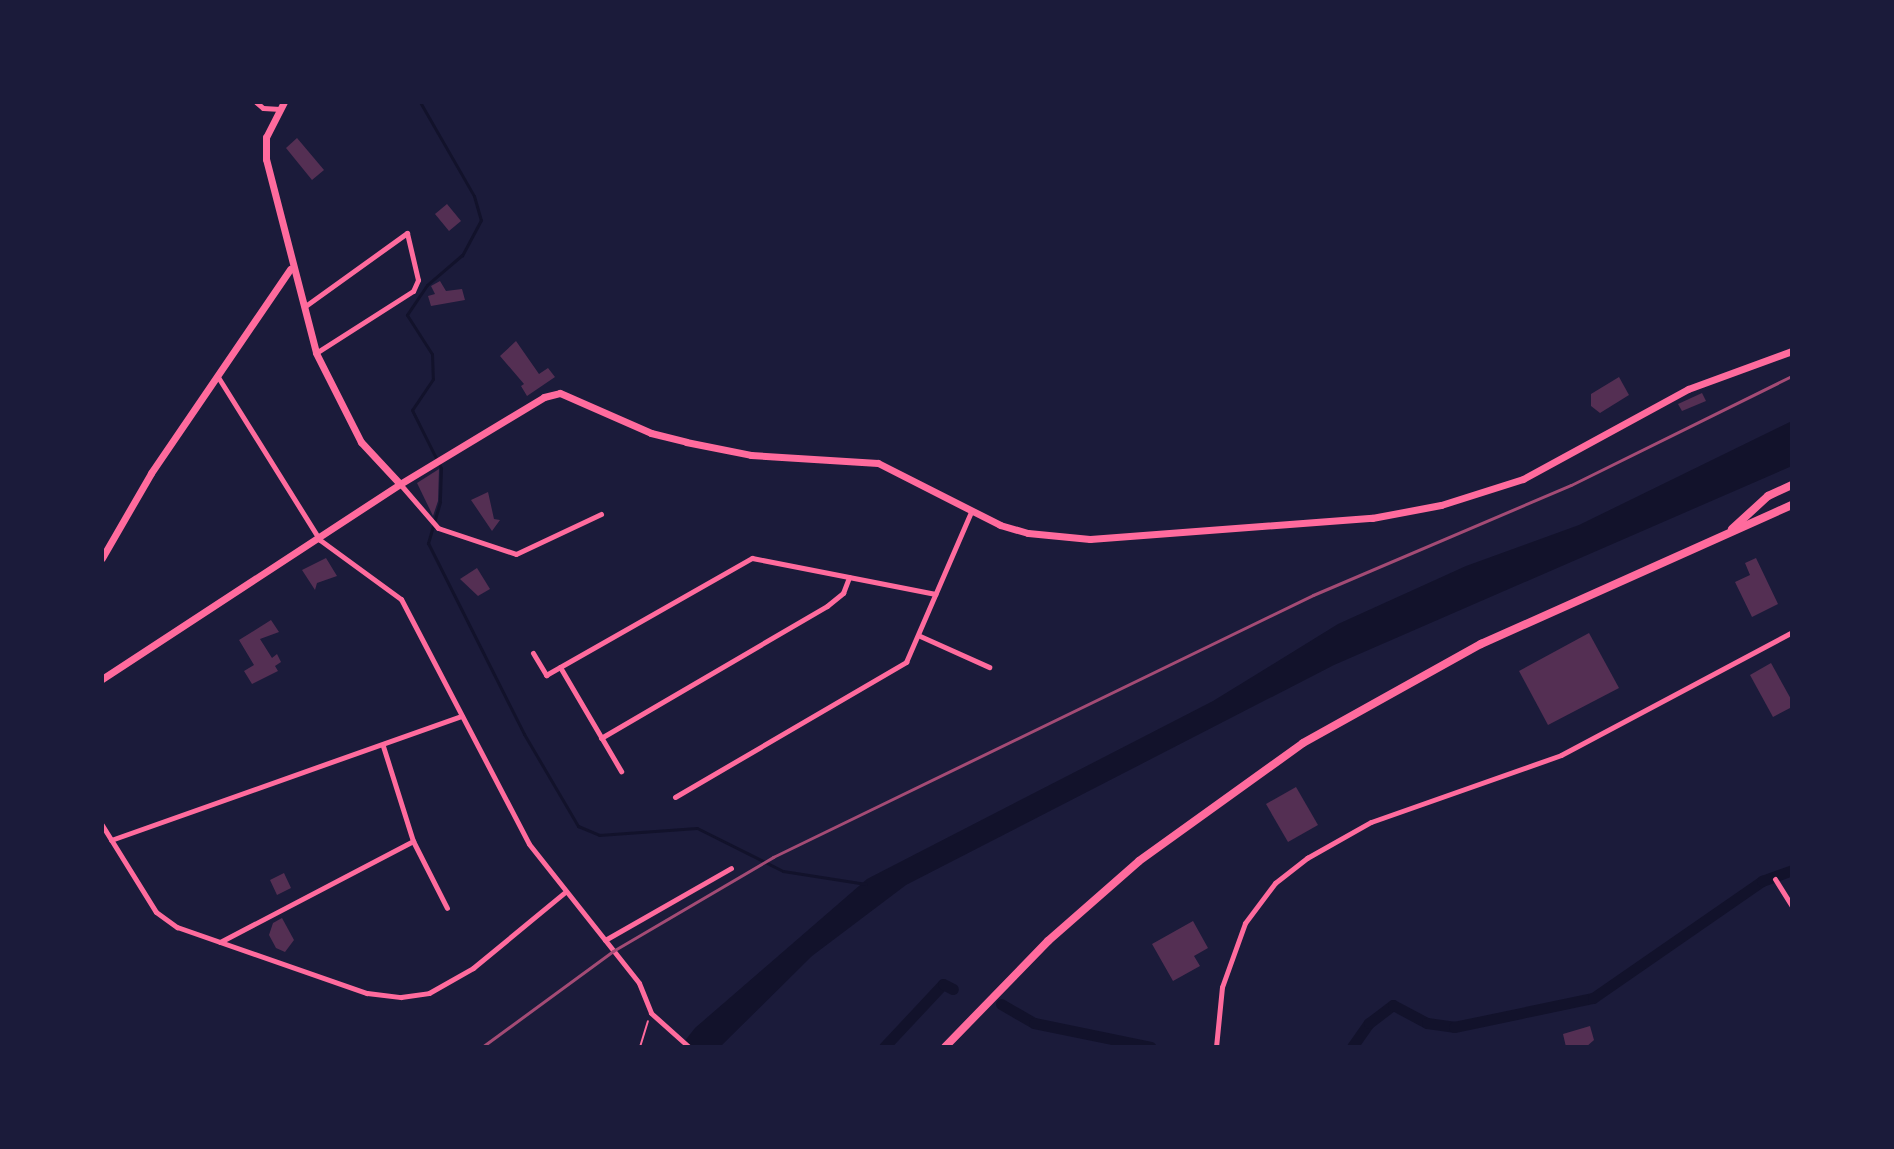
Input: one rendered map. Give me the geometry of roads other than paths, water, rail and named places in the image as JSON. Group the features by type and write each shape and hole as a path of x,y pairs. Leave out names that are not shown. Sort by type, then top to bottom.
{"highway":[{"path":"1725,535 1768,496 1792,485"},
{"path":"945,1047 1089,904 1187,823 1281,758 1417,676 1792,505"}],"main road":[{"path":"282,106 266,137 266,159 290,269 316,353 361,442 400,484"},
{"path":"102,558 151,473 290,269"},
{"path":"102,679 320,540 400,484 544,397 560,393 651,433 686,442 751,455 878,463 971,512 1028,533 1090,539 1266,528 1411,512 1523,479 1688,389 1792,351"}],"street":[{"path":"256,102 263,108 282,106"},
{"path":"303,308 407,233 418,280 413,291 316,353"},
{"path":"218,377 320,540 401,599 513,817 564,893 639,983 651,1013 689,1047"},
{"path":"400,484 438,528 516,554 601,514"},
{"path":"675,797 906,662 920,636 971,512"},
{"path":"533,653 546,675 752,558 936,594"},
{"path":"601,738 827,606 843,593 849,577"},
{"path":"1216,1047 1222,987 1245,923 1275,883 1307,858 1371,822 1561,755 1792,632"},
{"path":"920,636 989,667"},
{"path":"560,667 621,771"},
{"path":"111,840 462,716"},
{"path":"383,746 413,841 447,908"},
{"path":"102,825 156,912 177,927 367,993 401,997 429,993 473,968 564,893"},
{"path":"219,942 413,841"},
{"path":"605,940 731,868"},
{"path":"1775,879 1792,906"}],"waterway":[{"path":"420,102 474,196 481,220 462,255 427,285 407,315 432,354 433,379 412,410 441,468 440,502 428,543 524,734 578,826 599,835 697,828 783,871 866,884"},
{"path":"1352,1047 1369,1023 1393,1005 1427,1023 1454,1027 1593,998 1762,881 1792,870"},
{"path":"884,1047 943,984 953,989"},
{"path":"1001,1004 1034,1023 1151,1047"}],"railway":[{"path":"482,1047 613,951 773,857 1313,595 1571,485 1792,376"}]}
